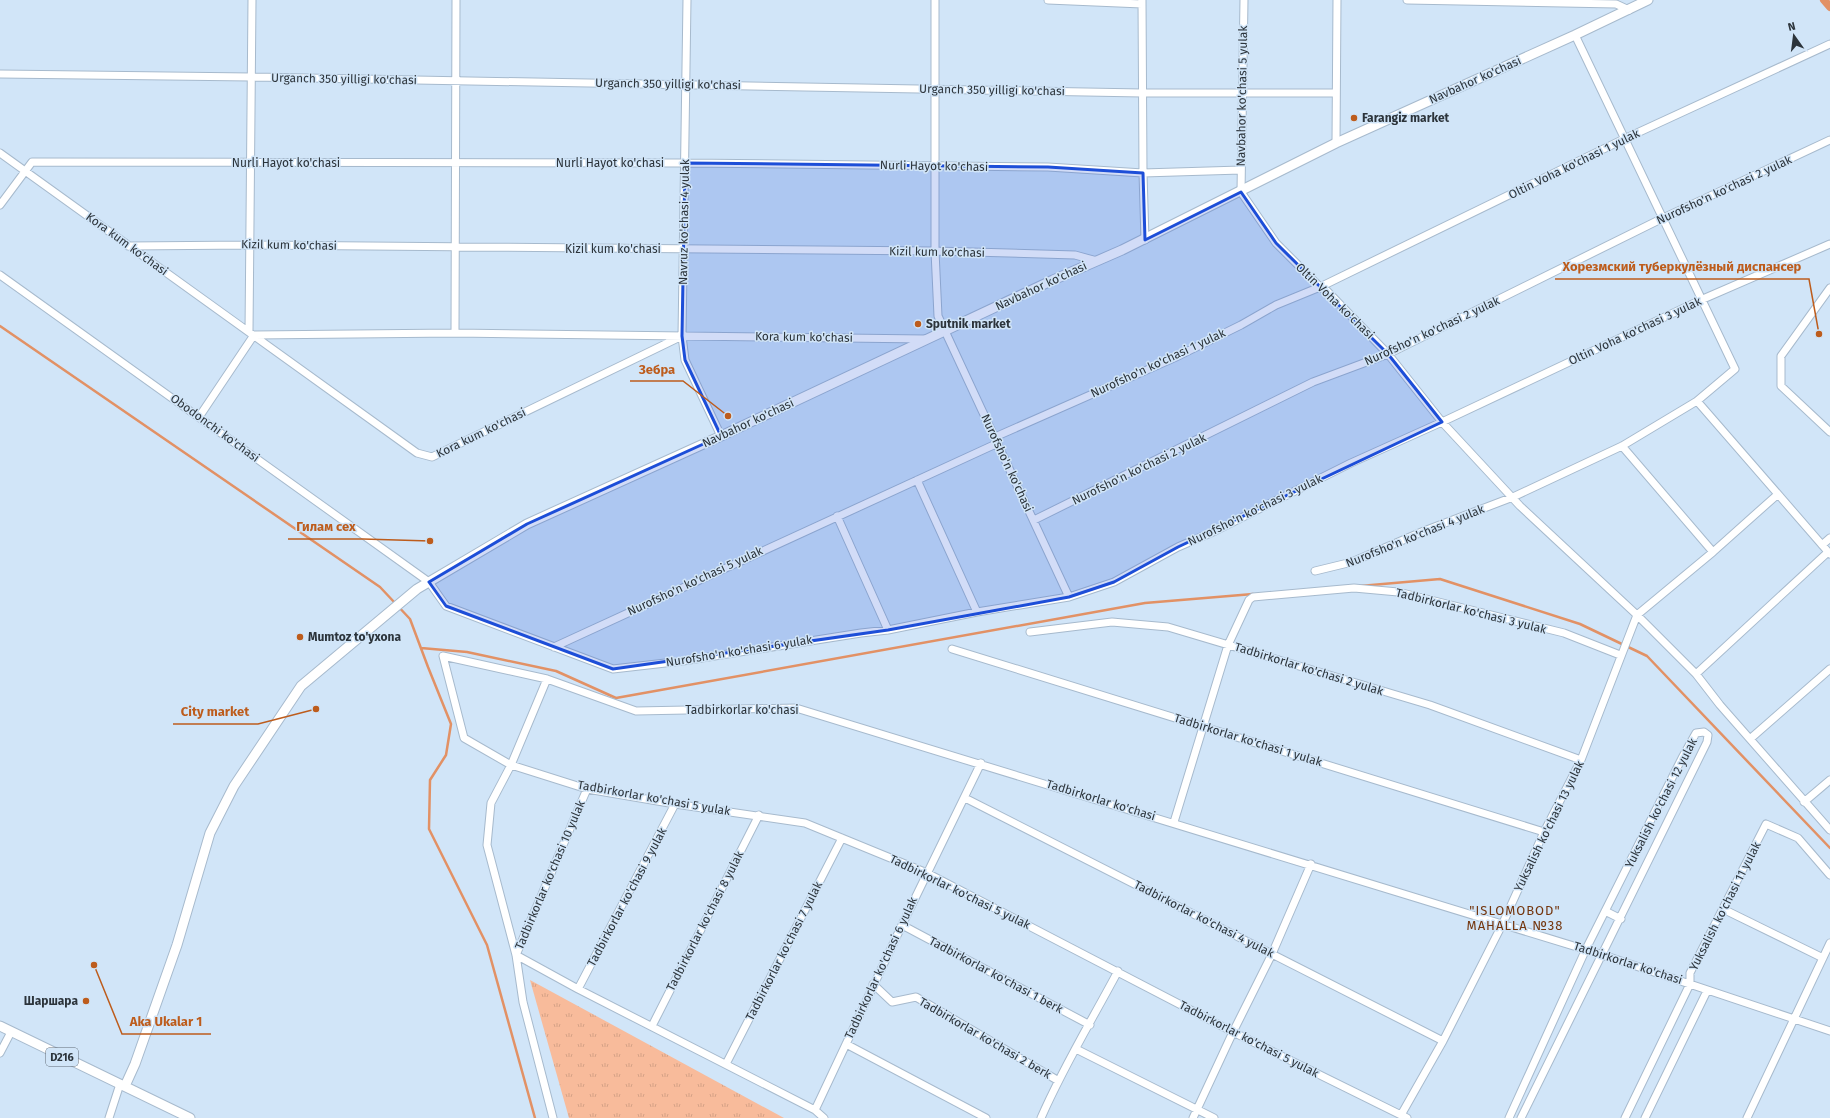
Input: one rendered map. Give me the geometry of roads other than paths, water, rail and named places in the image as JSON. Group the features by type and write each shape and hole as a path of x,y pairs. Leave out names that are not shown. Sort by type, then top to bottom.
{"main road":[{"name":"Navbahor ko'chasi","path":"123,1085 135,1064 177,946 210,833 234,786 301,686 417,589 527,524 722,436 945,330 1145,240 1190,215 1241,192 1336,143 1575,35 1648,0"},
{"name":"D216","path":"0,1026 190,1118"}],"street":[{"path":"199,417 252,333 250,163 252,0"},
{"path":"455,333 456,0"},
{"name":"Navruz ko'chasi 4 yulak","path":"688,0 682,336 685,360 722,436"},
{"name":"Nurofsho'n ko'chasi","path":"935,0 935,251 938,316 1070,597"},
{"path":"1048,0 1142,2 1142,173 1145,240"},
{"name":"Navbahor ko'chasi 5 yulak","path":"1241,192 1244,0"},
{"path":"1336,143 1337,0"},
{"path":"1407,0 1616,4 1629,10"},
{"path":"1575,35 1624,139 1703,299"},
{"name":"Oltin Voha ko'chasi 1 yulak","path":"1320,287 1624,139 1830,44"},
{"name":"Urganch 350 yilligi ko'chasi","path":"0,74 1142,93 1336,93"},
{"name":"Nurofsho'n ko'chasi 2 yulak","path":"1034,520 1313,382 1388,354 1663,218 1830,140"},
{"name":"Kora kum ko'chasi","path":"0,153 417,453 432,457 682,336"},
{"name":"Nurli Hayot ko'chasi","path":"0,205 32,162 685,163 1048,167 1142,173 1241,170"},
{"name":"Oltin Voha ko'chasi","path":"1241,192 1276,243 1320,287 1327,291 1388,354 1442,422 1520,506 1637,615 1696,674 1720,705 1830,830"},
{"name":"Oltin Voha ko'chasi 3 yulak","path":"1442,422 1703,299 1830,244"},
{"name":"Kizil kum ko'chasi","path":"128,246 250,245 455,248 935,251 1075,255 1097,261"},
{"name":"Obodonchi ko'chasi","path":"0,275 429,582"},
{"name":"Nurofsho'n ko'chasi 1 yulak","path":"997,440 1174,358 1241,325 1276,305 1320,287"},
{"path":"1830,288 1781,356 1781,386 1830,432"},
{"name":"Nurofsho'n ko'chasi 4 yulak","path":"1315,570 1352,562 1424,531 1513,497 1622,446 1698,401 1735,369 1703,299"},
{"name":"Kora kum ko'chasi","path":"252,333 455,333 926,339"},
{"path":"1696,674 1829,553 1698,401"},
{"name":"Nurofsho'n ko'chasi 3 yulak","path":"1070,597 1114,582 1178,547 1215,531 1351,463 1442,422"},
{"name":"Nurofsho'n ko'chasi 5 yulak","path":"554,647 918,480 997,440"},
{"path":"1622,446 1713,552"},
{"path":"918,480 977,612"},
{"path":"1637,615 1713,552 1778,494"},
{"path":"837,516 888,630"},
{"path":"1822,545 1830,538"},
{"name":"Nurofsho'n ko'chasi 6 yulak","path":"429,582 446,606 613,669 683,661 888,630 977,612 1070,597"},
{"name":"Tadbirkorlar ko'chasi 3 yulak","path":"1228,645 1249,600 1253,597 1354,588 1398,592 1417,596 1564,633 1620,655"},
{"name":"Yuksalish ko'chasi 13 yulak","path":"1404,1117 1503,923 1544,832 1581,760 1604,705 1620,655 1637,615"},
{"name":"Tadbirkorlar ko'chasi 2 yulak","path":"1030,632 1112,622 1168,627 1430,705 1581,760"},
{"path":"1174,822 1228,645"},
{"name":"Tadbirkorlar ko'chasi 1 yulak","path":"952,649 1544,832"},
{"name":"Tadbirkorlar ko'chasi","path":"464,738 443,656 547,679 636,710 796,708 981,763 1503,923 1586,949 1707,991 1830,1031"},
{"path":"1750,739 1830,668"},
{"name":"Tadbirkorlar ko'chasi 10 yulak","path":"516,955 487,845 491,802 512,764 547,679"},
{"name":"Yuksalish ko'chasi 12 yulak","path":"1509,1118 1586,949 1605,911 1696,733 1704,732 1708,735 1707,742 1621,919 1521,1118"},
{"name":"Tadbirkorlar ko'chasi 5 yulak","path":"464,738 512,764 587,789 675,804 806,823 927,873 1233,1032 1404,1117"},
{"name":"Tadbirkorlar ko'chasi 6 yulak","path":"815,1110 873,984 981,763"},
{"path":"1804,802 1830,780"},
{"name":"Tadbirkorlar ko'chasi 10 yulak","path":"516,955 587,789"},
{"name":"Tadbirkorlar ko'chasi 4 yulak","path":"965,798 1443,1041"},
{"name":"Tadbirkorlar ko'chasi 9 yulak","path":"578,989 675,804"},
{"name":"Tadbirkorlar ko'chasi 8 yulak","path":"652,1026 759,816"},
{"name":"Yuksalish ko'chasi 11 yulak","path":"1625,1118 1690,984 1690,973 1766,824 1798,838 1830,875"},
{"name":"Tadbirkorlar ko'chasi 7 yulak","path":"726,1064 842,838"},
{"path":"1194,1118 1233,1032 1272,954 1311,864"},
{"path":"1723,908 1823,958"},
{"path":"1605,911 1621,919"},
{"name":"Tadbirkorlar ko'chasi 1 berk","path":"902,925 1090,1025"},
{"path":"1747,1118 1830,942"},
{"path":"516,955 578,989 815,1110 824,1118"},
{"path":"516,955 523,1002 553,1118"},
{"path":"1043,1117 1057,1080 1090,1025 1118,971"},
{"name":"Tadbirkorlar ko'chasi 2 berk","path":"873,984 892,1002 916,997 1057,1080"},
{"path":"1646,1118 1707,991"},
{"path":"0,1053 11,1032"},
{"path":"846,1044 986,1118"},
{"path":"1076,1049 1214,1118"},
{"path":"109,1118 123,1085"}],"waterway":[{"path":"1824,0 1830,7"},
{"path":"0,326 380,587 410,619 451,724 446,755 430,780 429,829 487,945 535,1118"},
{"path":"1360,586 1440,579 1580,624 1647,656 1830,848"},
{"path":"421,648 467,652 556,671 616,698 1145,603 1253,594"}],"place":[{"name":"Farangiz market","path":"1354,118"},
{"name":"Sputnik market","path":"918,324"},
{"name":"Хорезмский туберкулёзный диспансер","path":"1819,334"},
{"name":"Зебра","path":"728,416"},
{"name":"Гилам сех","path":"430,541"},
{"name":"Mumtoz to'yxona","path":"300,637"},
{"name":"City market","path":"316,709"},
{"name":"Aka Ukalar 1","path":"94,965"},
{"name":"Шаршара","path":"86,1001"}],"district":[{"name":"\"ISLOMOBOD\" MAHALLA №38","path":"1515,918"}]}
